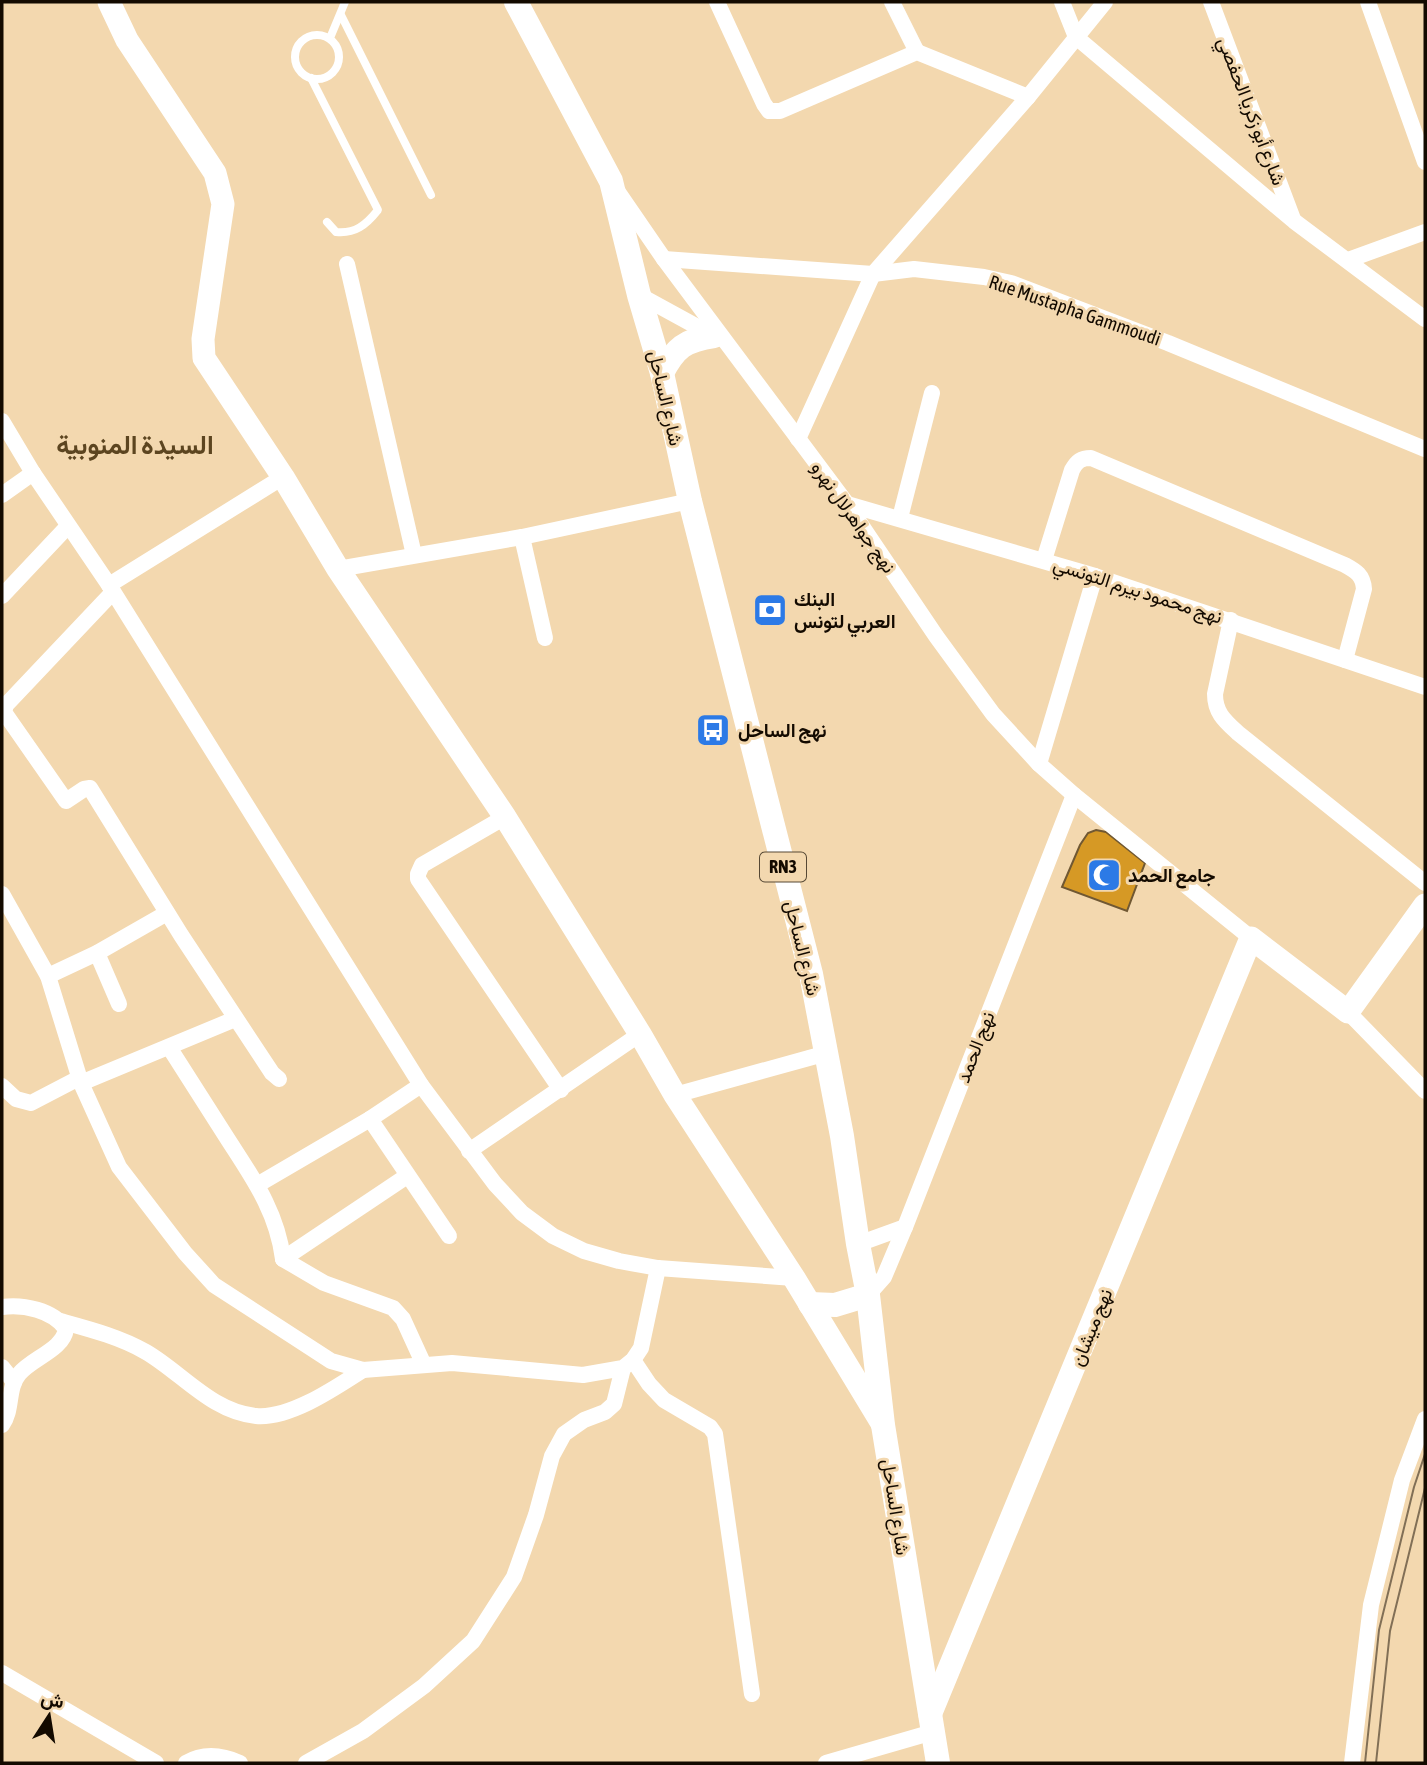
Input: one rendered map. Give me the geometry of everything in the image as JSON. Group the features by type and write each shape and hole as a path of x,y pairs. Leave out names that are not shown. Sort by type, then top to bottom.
{"main road":[{"name":"شارع الساحل","path":"516,2 611,181 639,295 662,373 690,501 811,974 868,1295 883,1424 938,1763"},
{"path":"662,373 673,353 695,338 721,340"},
{"path":"810,1304 835,1305 868,1295"}],"street":[{"path":"109,2 127,40 219,181 223,204 202,353 283,477 338,569 505,817 675,1095 794,1278 883,1424"},
{"path":"717,2 769,111 780,111 917,52"},
{"path":"892,2 917,52 1028,97"},
{"path":"1062,2 1076,37 1294,221 1425,319"},
{"path":"798,439 873,274 1028,97 1105,2"},
{"name":"شارع أبو زكريا الحفصي","path":"1211,2 1294,221"},
{"path":"1368,2 1425,162"},
{"name":"نهج جواهرلال نهرو","path":"611,181 721,340 847,504 936,636 993,714 1039,764 1074,795 1251,938"},
{"path":"1349,260 1425,232"},
{"name":"Rue Mustapha Gammoudi","path":"664,259 873,274 914,269 1011,283 1168,343 1425,449"},
{"path":"347,264 414,555"},
{"path":"639,295 721,340"},
{"path":"900,518 932,393"},
{"path":"2,421 33,473 111,589 421,1085 469,1151 522,1213 553,1236 584,1251 619,1261 658,1268 794,1278"},
{"path":"1044,560 1072,470 1076,462 1091,458 1345,565 1358,573 1364,589 1345,660"},
{"path":"2,495 33,473"},
{"path":"279,1079 234,1019 90,788 66,801 4,712 6,705 111,589 283,477"},
{"path":"338,569 522,537 690,501"},
{"name":"نهج محمود بيرم التونسي","path":"847,504 1095,576 1425,687"},
{"path":"2,596 68,526"},
{"path":"522,537 545,638"},
{"path":"1039,764 1095,576"},
{"path":"1231,620 1215,694 1218,713 1238,733 1425,883"},
{"name":"نهج الحمد","path":"868,1295 884,1277 905,1227 1074,795"},
{"path":"505,817 422,865 418,879 561,1090"},
{"path":"2,894 48,976 80,1080 119,1167 185,1253 214,1285 331,1361 363,1370 452,1363 583,1375 628,1364"},
{"path":"1348,1012 1425,905"},
{"path":"48,976 97,953 167,913"},
{"path":"1251,938 1348,1012 1425,1091"},
{"name":"نهج ميشان","path":"932,1724 1251,938"},
{"path":"97,953 119,1004"},
{"path":"4,1093 22,1102 31,1103 80,1080 234,1019"},
{"path":"469,1151 640,1034"},
{"path":"169,1046 257,1185 275,1220 283,1259"},
{"path":"675,1095 827,1053"},
{"path":"257,1185 370,1119 421,1085"},
{"path":"370,1119 449,1236"},
{"path":"283,1259 407,1176"},
{"path":"858,1244 905,1227"},
{"path":"283,1259 324,1283 393,1308 403,1319 424,1365"},
{"path":"306,1763 363,1731 414,1693 473,1641 514,1577 536,1515 552,1456 564,1434 583,1420 605,1412 614,1404 628,1364 641,1348 646,1333 658,1268"},
{"path":"2,1307 31,1309 115,1339 145,1352 196,1390 232,1410 256,1416 277,1413 307,1402 363,1370"},
{"path":"2,1425 10,1410 14,1382 20,1373 61,1341 66,1329 60,1321"},
{"path":"628,1364 664,1400 710,1427 715,1434 752,1694"},
{"path":"2,1367 14,1382"},
{"path":"1352,1763 1371,1605 1402,1480 1425,1419"},
{"path":"2,1673 156,1763"},
{"path":"825,1763 932,1724"},
{"path":"186,1763 215,1756 240,1763"}],"lane":[{"path":"330,38 345,2"},
{"path":"341,15 431,195"},
{"path":"311,78 327,77 338,66 339,51 330,38 315,34 301,41 294,55 298,70 311,78 378,210 369,221 351,233 336,232 327,222"}],"building":[{"name":"جامع الحمد","path":"1096,830 1106,832 1145,863 1127,911 1062,887 1080,845 1088,833"}],"tram line":[{"path":"1365,1763 1379,1630 1414,1487 1425,1454"},
{"path":"1376,1763 1390,1631 1425,1488"}],"place":[{"name":"البنك العربي لتونس","path":"770,610"},
{"name":"نهج الساحل","path":"713,730"},
{"name":"جامع الحمد","path":"1104,875"}],"district":[{"name":"السيدة المنوبية","path":"135,445"}]}
